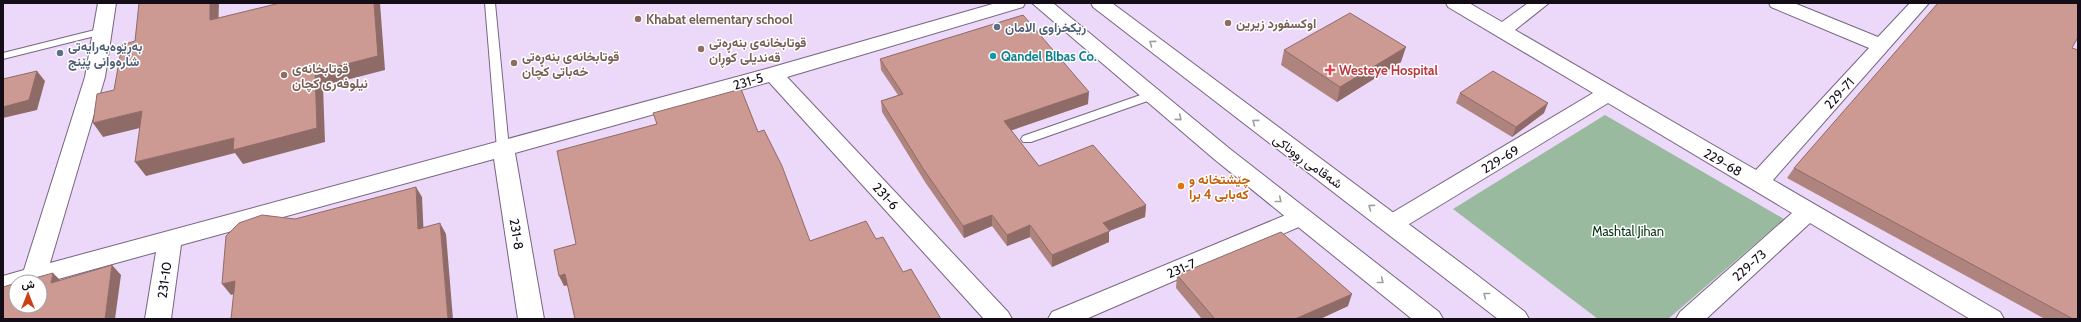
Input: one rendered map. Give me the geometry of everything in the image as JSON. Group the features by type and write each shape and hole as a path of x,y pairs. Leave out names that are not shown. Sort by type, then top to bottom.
{"street":[{"path":"35,274 95,76 108,3"},
{"name":"231-5","path":"42,274 170,241 773,74 1016,3"},
{"path":"1041,3 1300,217 1430,319"},
{"name":"شەقامی ڕووناکی","path":"1100,3 1265,130 1393,223 1516,319"},
{"name":"229-68","path":"1455,3 1991,319"},
{"path":"1502,31 1540,3"},
{"path":"1778,3 1882,46"},
{"name":"229-71","path":"1758,182 1920,3"},
{"name":"231-6","path":"773,74 999,319"},
{"name":"229-69","path":"1393,223 1607,94"},
{"name":"231-8","path":"503,149 530,319"},
{"name":"229-73","path":"1689,319 1810,212"},
{"name":"231-7","path":"1061,319 1300,217"},
{"name":"231-10","path":"158,319 170,241"}],"lane":[{"path":"490,3 503,149"},
{"path":"3,56 102,31"},
{"path":"1027,139 1152,95"}],"green space":[{"name":"Mashtal Jihan","path":"1605,115 1784,219 1668,319 1598,319 1453,209"}],"building":[{"path":"139,3 210,3 210,20 280,3 374,3 378,56 315,72 317,128 233,150 234,138 135,162 142,111 93,123 97,94 114,90 122,45 135,41"},
{"path":"1938,3 2078,3 2078,37 2072,48 2078,50 2078,319 2073,319 1794,168"},
{"path":"1350,13 1406,47 1340,87 1284,50"},
{"path":"1023,15 1089,92 1004,121 1039,166 1093,145 1146,205 1103,223 1110,231 1052,255 1030,225 1007,235 992,215 963,226 924,170 881,101 903,94 880,59"},
{"path":"37,71 29,100 3,107 3,79"},
{"path":"1493,71 1548,103 1516,127 1460,93"},
{"path":"741,89 758,132 764,130 782,166 810,241 866,221 876,239 883,237 903,272 911,269 941,319 575,319 565,274 559,276 554,250 576,244 557,151 657,124 653,113"},
{"path":"416,187 418,229 440,223 448,319 231,319 235,281 222,284 226,236 239,223 262,215 295,219"},
{"path":"1281,232 1352,294 1295,319 1215,319 1177,275"},
{"path":"112,265 105,319 3,319 3,287 8,285 8,314 48,314 48,274 53,273 51,283"}],"place":[{"name":"Khabat elementary school","path":"638,19"},
{"name":"اوكسفورد زيرين","path":"1228,23"},
{"name":"ريكخراوى الامان","path":"997,27"},
{"name":"قوتابخانەی بنەڕەتی قەندیلی کوڕان","path":"701,49"},
{"name":"بەڕێوەبەرایەتی شارەوانی پێنج","path":"60,53"},
{"name":"Qandel Blbas Co.","path":"993,56"},
{"name":"قوتابخانەی بنەڕەتی خەباتی کچان","path":"514,63"},
{"name":"Westeye Hospital","path":"1330,70"},
{"name":"قوتابخانەی نیلوفەری کچان","path":"284,75"},
{"name":"چێشتخانە و کەبابی 4 برا","path":"1181,186"}]}
